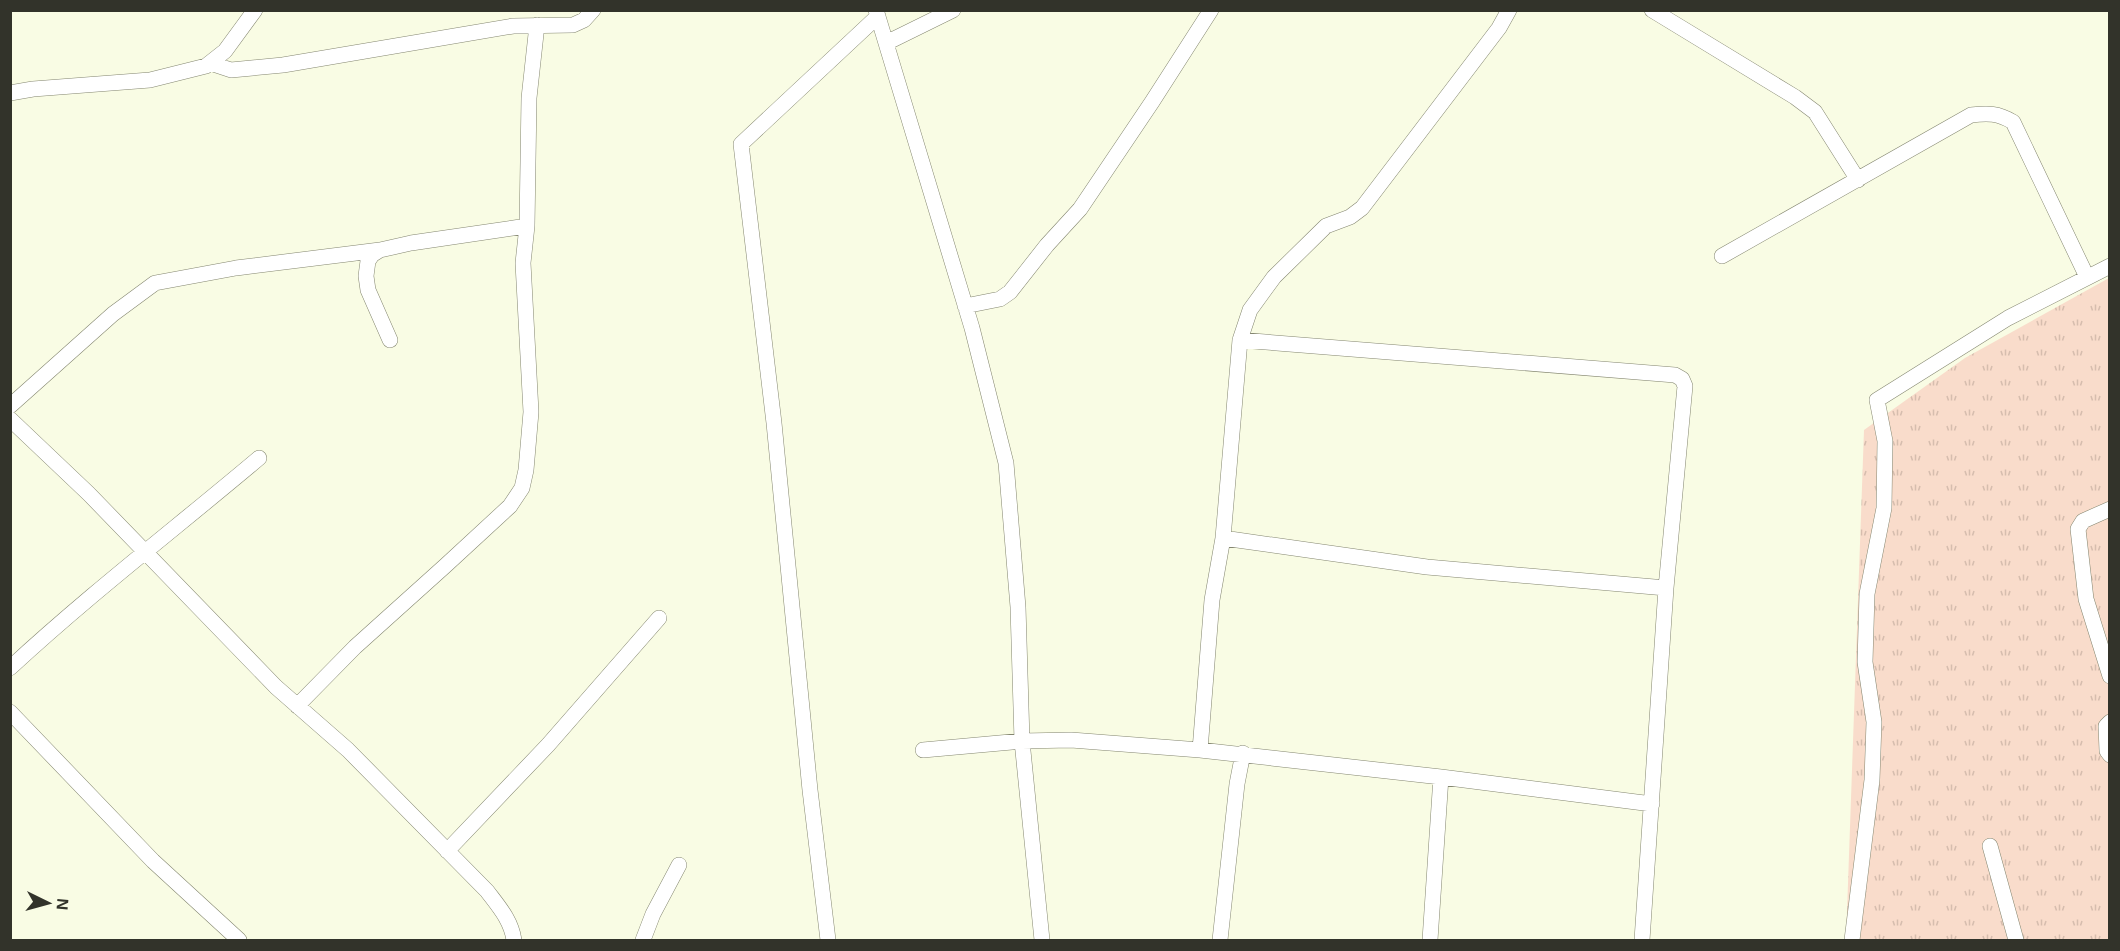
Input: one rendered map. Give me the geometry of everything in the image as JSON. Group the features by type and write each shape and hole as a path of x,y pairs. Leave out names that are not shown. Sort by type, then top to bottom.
{"street":[{"path":"10,93 33,89 150,80 206,66 225,51 255,10"},
{"path":"210,63 231,70 283,65 513,26 573,25 584,20 593,10"},
{"path":"886,43 953,10"},
{"path":"965,306 1000,299 1010,292 1080,208 1211,10"},
{"path":"1200,750 1212,600 1222,538 1240,340 1250,310 1274,277 1326,226 1350,217 1362,208 1499,28 1509,10"},
{"path":"1652,10 1795,97 1815,112 1858,180"},
{"path":"828,940 810,790 774,423 741,144 877,13 965,306 1006,463 1018,607 1022,741 1042,940"},
{"path":"297,706 355,647 510,506 522,488 526,470 531,412 523,263 527,226 529,98 537,25"},
{"path":"1722,256 1971,115 1989,113 2002,115 2013,122 2087,277"},
{"path":"10,406 113,314 155,282 236,268 380,250 411,243 527,226"},
{"path":"380,250 368,261 366,276 368,290 390,340"},
{"path":"1852,940 1872,780 1874,723 1865,662 1867,594 1884,508 1885,441 1876,400 1879,396 2008,318 2109,266"},
{"path":"1240,340 1676,375 1682,379 1685,386 1666,588 1642,940"},
{"path":"10,419 146,552 276,687 348,750 487,891 506,916 512,927 514,940"},
{"path":"10,668 84,601 259,458"},
{"path":"2109,509 2083,521 2078,529 2086,598 2109,676"},
{"path":"1222,538 1427,567 1666,588"},
{"path":"447,851 548,745 659,618"},
{"path":"10,712 153,861 239,940"},
{"path":"2109,722 2106,726 2109,755"},
{"path":"923,750 1022,741 1071,740 1243,753 1652,804"},
{"path":"1220,940 1237,784 1243,753"},
{"path":"1430,940 1441,777"},
{"path":"1990,846 2016,940"},
{"path":"643,940 653,914 679,865"}],"green space":[{"path":"2109,278 2109,940 1846,940 1864,430 1965,358"}]}
